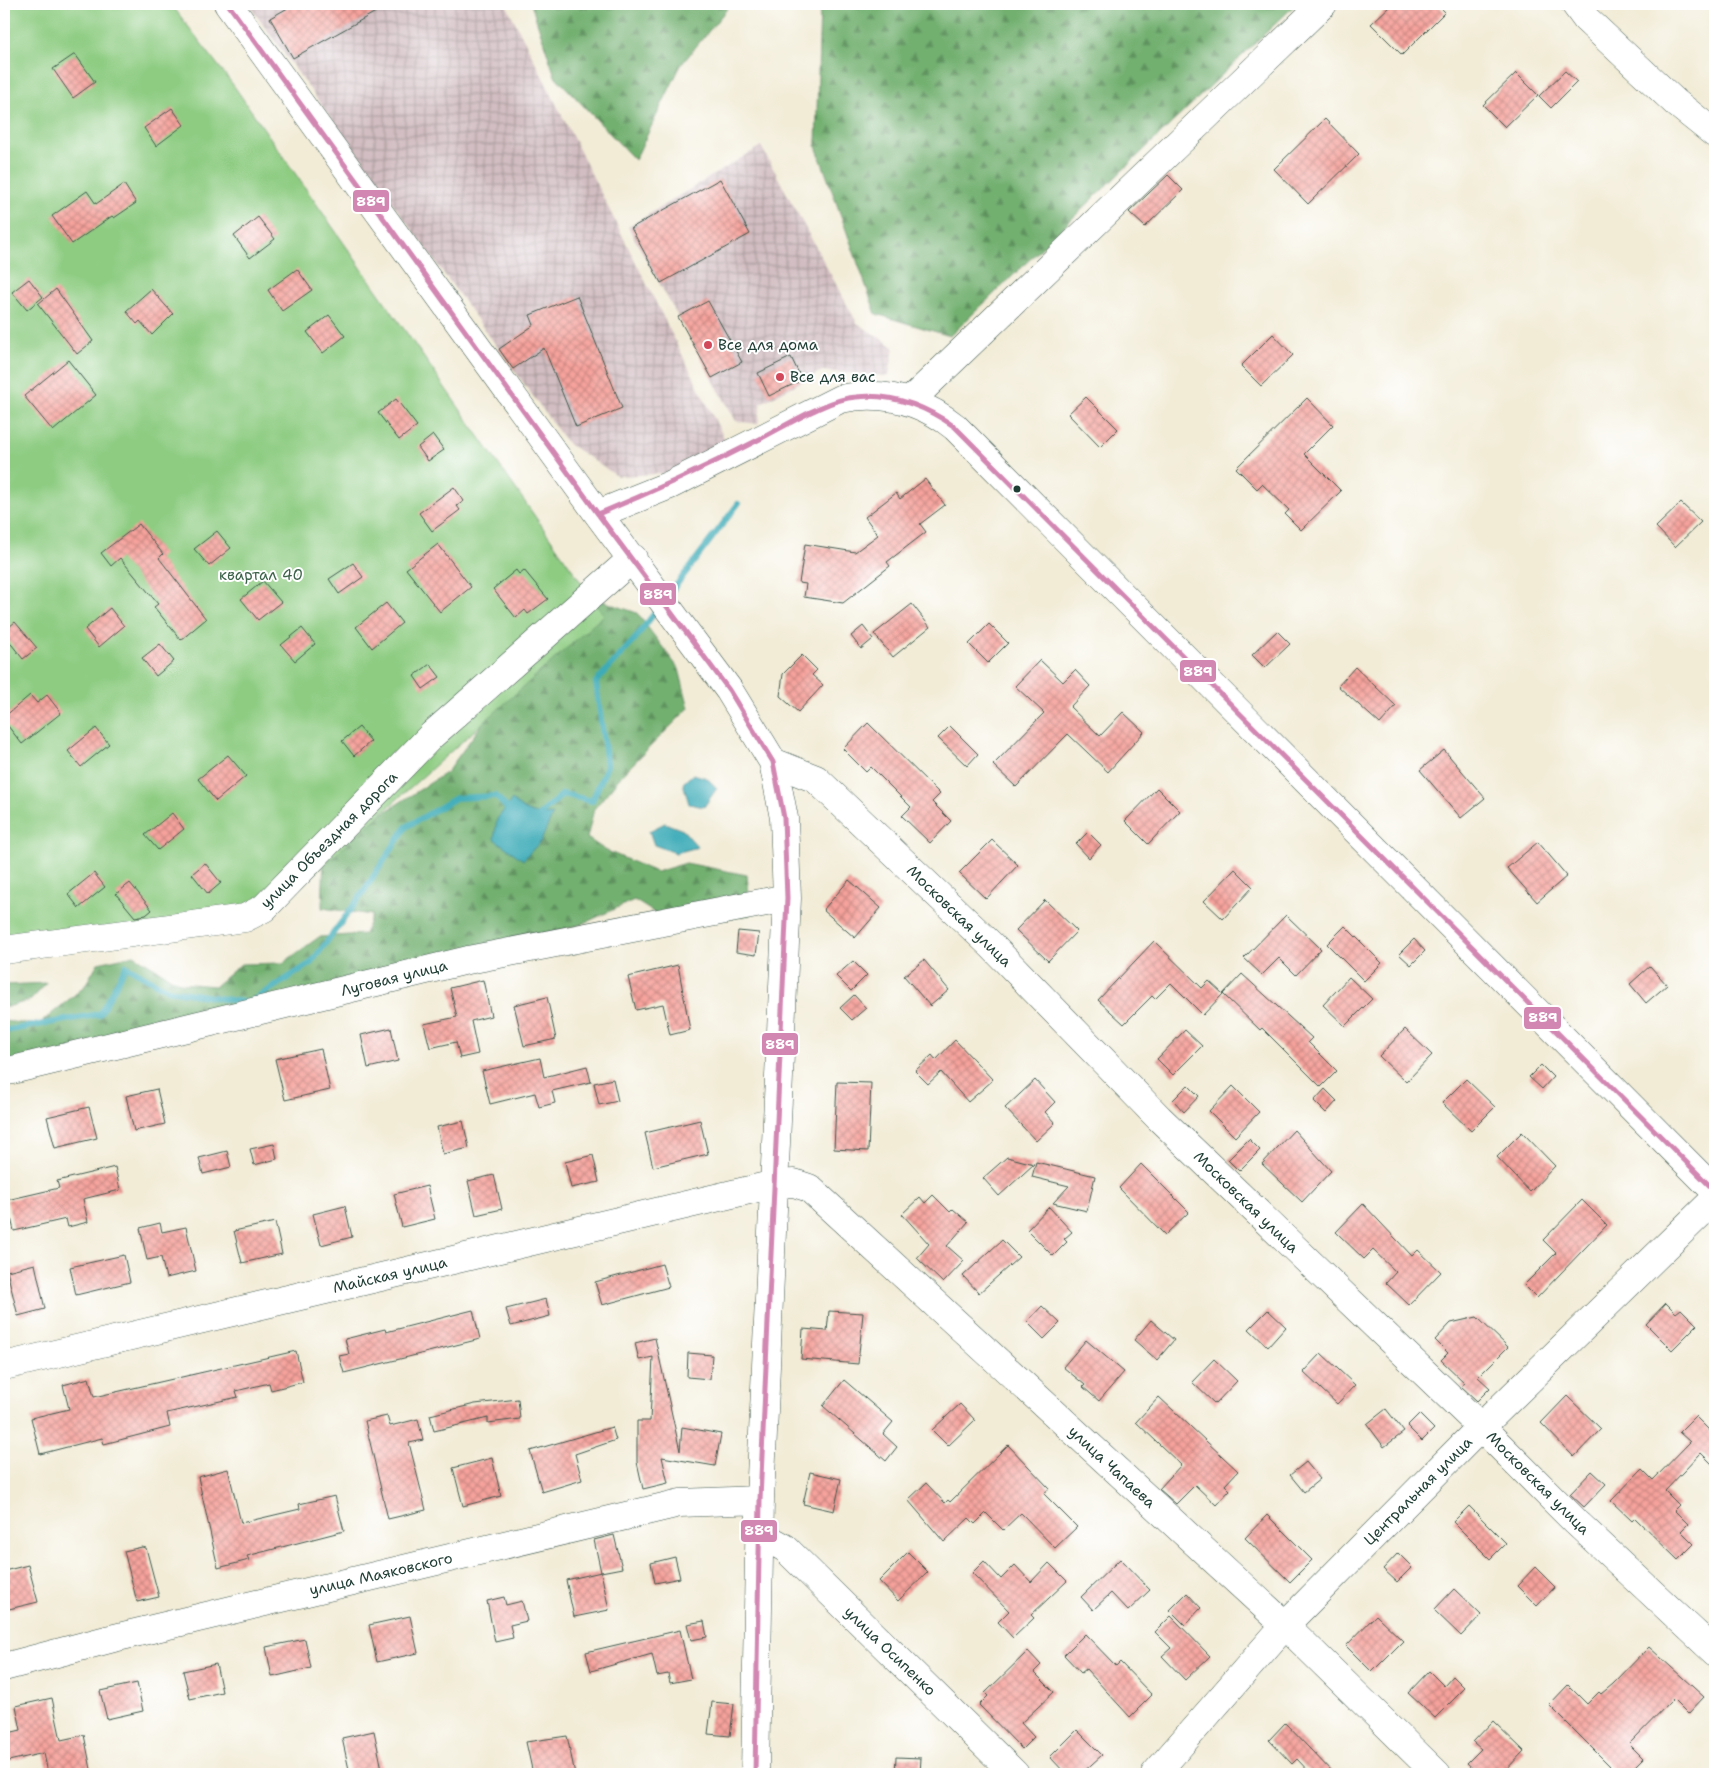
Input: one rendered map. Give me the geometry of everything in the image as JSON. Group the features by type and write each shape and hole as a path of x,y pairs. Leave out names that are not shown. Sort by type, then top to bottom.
{"street":[{"path":"228,4 598,514 633,558 729,690 773,762 784,818 787,898 760,1500 755,1774"},
{"path":"910,401 1322,4"},
{"path":"1575,4 1586,20 1675,102 1715,134"},
{"path":"598,514 670,485 840,399 868,394 910,401 936,412 955,427 1715,1191"},
{"name":"улица Объездная дорога","path":"4,950 245,918 264,908 432,735 633,558"},
{"name":"Московская улица","path":"773,762 816,778 990,945 1159,1118 1481,1427 1576,1522 1715,1652"},
{"name":"Луговая улица","path":"4,1072 468,960 787,898"},
{"name":"улица Чапаева","path":"775,1184 794,1183 809,1188 1285,1626 1437,1774"},
{"name":"Майская улица","path":"4,1366 775,1184"},
{"name":"Центральная улица","path":"1155,1774 1285,1626 1481,1427 1715,1198"},
{"name":"улица Маяковского","path":"4,1667 119,1637 680,1503 760,1500"},
{"name":"улица Осипенко","path":"760,1534 785,1548 1015,1774"}],"shaded area":[{"path":"248,4 506,4 726,442 674,473 617,476 567,443"},
{"path":"761,146 857,323 894,347 889,376 822,371 761,403 758,424 736,421 628,227"}],"green space":[{"name":"квартал 40","path":"4,4 171,4 234,86 604,615 254,927 4,957"},
{"path":"531,4 731,4 681,65 635,160 555,76"},
{"path":"820,4 1296,4 950,336 876,314 816,146"},
{"path":"600,600 637,613 679,669 689,708 622,775 594,809 587,838 605,850 656,872 686,863 747,875 751,915 676,926 634,900 580,925 4,1079 4,1021 38,1025 84,987 98,963 134,955 180,983 215,986 241,964 283,963 319,937 365,934 372,915 322,908 324,858 371,821 447,772 512,683"},
{"path":"47,983 31,1000 4,1008 4,985"}],"water":[{"path":"693,774 707,778 717,788 704,807 689,804 683,783"},
{"path":"512,800 521,808 531,812 553,814 541,841 523,860 494,839 497,819"},
{"path":"665,823 683,830 698,847 676,853 654,845 649,831"}],"building":[{"path":"295,4 390,4 293,58 270,18"},
{"path":"1392,4 1437,4 1445,12 1402,55 1371,24"},
{"path":"75,54 95,82 73,98 53,69"},
{"path":"1565,71 1577,82 1551,108 1539,96"},
{"path":"1516,73 1538,95 1505,127 1483,105"},
{"path":"172,108 184,125 156,146 144,128"},
{"path":"1325,119 1359,154 1308,204 1274,169"},
{"path":"1168,175 1183,190 1145,227 1129,212"},
{"path":"720,179 750,234 661,283 631,228"},
{"path":"124,184 136,203 114,218 112,216 72,244 52,216 87,191 96,204"},
{"path":"258,217 275,239 250,258 234,236"},
{"path":"297,269 312,290 282,311 268,290"},
{"path":"29,279 43,297 27,310 12,292"},
{"path":"56,289 93,341 77,354 38,304"},
{"path":"151,289 173,314 152,335 140,321 137,324 126,311"},
{"path":"577,296 622,408 576,427 544,348 513,369 499,349 534,325 530,315"},
{"path":"708,301 742,362 712,378 678,317"},
{"path":"329,315 345,336 323,353 307,332"},
{"path":"1273,334 1293,355 1261,386 1241,366"},
{"path":"791,357 802,380 769,396 758,373"},
{"path":"68,360 96,395 53,431 24,396"},
{"path":"1086,397 1118,429 1100,447 1068,414"},
{"path":"1307,398 1333,425 1304,454 1341,491 1301,530 1285,514 1289,510 1262,484 1257,489 1236,468"},
{"path":"396,399 417,426 399,440 378,413"},
{"path":"433,435 444,450 428,461 418,447"},
{"path":"925,479 945,505 920,524 926,532 887,562 890,566 843,603 804,597 806,584 799,583 805,544 855,552 878,535 865,517 896,493 900,499"},
{"path":"454,487 464,501 457,506 460,510 432,531 419,513"},
{"path":"1681,503 1701,522 1675,547 1656,527"},
{"path":"139,524 163,554 159,558 206,619 181,640 154,607 158,604 120,558 111,566 101,553"},
{"path":"217,531 231,548 209,566 194,549"},
{"path":"438,544 471,587 440,612 406,569"},
{"path":"353,563 363,577 339,594 329,579"},
{"path":"516,570 519,574 524,570 548,599 528,614 525,610 516,618 493,589"},
{"path":"263,581 281,602 258,620 241,599"},
{"path":"386,603 402,623 372,648 356,627"},
{"path":"912,604 930,627 893,657 874,634"},
{"path":"110,608 124,626 99,647 85,629"},
{"path":"15,622 37,648 23,659 4,635 4,631"},
{"path":"989,624 1008,643 988,663 969,644"},
{"path":"863,626 873,639 861,649 851,636"},
{"path":"302,628 315,644 295,661 281,645"},
{"path":"1277,631 1290,644 1265,668 1252,655"},
{"path":"160,644 174,661 156,676 142,658"},
{"path":"802,655 817,670 812,675 823,685 798,712 780,696 783,674"},
{"path":"1040,660 1063,682 1075,670 1090,686 1070,707 1100,736 1123,712 1144,732 1108,772 1068,734 1016,787 993,765 1044,713 1015,686"},
{"path":"430,664 440,677 423,689 414,676"},
{"path":"1355,667 1396,706 1380,724 1338,686"},
{"path":"30,695 37,703 47,695 61,713 22,744 4,721 4,717"},
{"path":"868,723 940,794 932,802 951,821 930,843 902,816 911,807 871,767 866,772 843,749"},
{"path":"950,726 978,754 967,766 938,738"},
{"path":"359,727 371,741 354,756 342,741"},
{"path":"96,728 109,744 81,767 68,751"},
{"path":"1444,750 1485,798 1461,818 1420,770"},
{"path":"228,755 246,776 216,801 198,779"},
{"path":"1157,788 1180,811 1148,844 1125,821"},
{"path":"172,813 184,829 158,850 145,835"},
{"path":"1088,832 1101,845 1089,858 1076,844"},
{"path":"992,840 1018,865 986,899 959,873"},
{"path":"1538,842 1567,876 1537,902 1507,868"},
{"path":"205,863 221,883 208,894 192,874"},
{"path":"1235,869 1253,887 1223,919 1204,901"},
{"path":"94,873 105,887 79,908 68,894"},
{"path":"849,880 881,908 855,938 823,910"},
{"path":"130,883 152,910 146,915 135,917 116,894"},
{"path":"1045,900 1077,931 1048,961 1016,930"},
{"path":"1286,915 1321,949 1296,975 1279,958 1262,975 1244,958"},
{"path":"1345,926 1382,963 1364,981 1327,944"},
{"path":"738,931 759,933 756,955 736,952"},
{"path":"1414,939 1425,951 1411,965 1399,954"},
{"path":"1154,941 1202,988 1209,981 1223,994 1203,1015 1171,983 1155,999 1152,996 1124,1024 1098,1000"},
{"path":"924,960 949,990 930,1006 904,976"},
{"path":"853,961 867,975 851,991 836,976"},
{"path":"678,965 690,1030 670,1035 663,1004 636,1010 628,977"},
{"path":"1650,966 1667,985 1646,1003 1630,984"},
{"path":"1242,974 1312,1038 1308,1042 1337,1071 1321,1087 1262,1028 1260,1030 1223,994"},
{"path":"1349,977 1372,999 1345,1026 1323,1005"},
{"path":"483,980 491,1016 471,1021 478,1054 460,1058 456,1042 430,1048 424,1024 457,1017 450,988"},
{"path":"854,995 866,1008 852,1020 840,1008"},
{"path":"547,997 556,1039 524,1046 514,1005"},
{"path":"391,1028 398,1061 368,1068 361,1035"},
{"path":"1405,1029 1432,1055 1406,1082 1379,1056"},
{"path":"1185,1030 1202,1046 1173,1075 1157,1059"},
{"path":"955,1040 993,1080 968,1102 941,1072 928,1084 915,1071 932,1055 936,1060"},
{"path":"321,1049 330,1090 285,1100 275,1059"},
{"path":"540,1058 544,1077 587,1066 591,1082 552,1091 555,1103 539,1107 535,1093 490,1104 482,1071"},
{"path":"1541,1065 1553,1077 1542,1089 1529,1077"},
{"path":"613,1079 618,1101 599,1105 594,1083"},
{"path":"1466,1079 1495,1107 1471,1131 1442,1103"},
{"path":"1035,1080 1055,1102 1045,1112 1055,1123 1036,1141 1005,1108"},
{"path":"837,1082 871,1083 868,1151 834,1149"},
{"path":"1188,1085 1199,1096 1184,1112 1173,1100"},
{"path":"1233,1086 1259,1112 1235,1137 1209,1111"},
{"path":"157,1089 165,1124 134,1131 126,1096"},
{"path":"1325,1089 1337,1101 1326,1113 1314,1101"},
{"path":"89,1107 97,1138 55,1148 47,1117"},
{"path":"700,1120 708,1154 653,1167 645,1133"},
{"path":"463,1121 469,1148 443,1154 437,1127"},
{"path":"1294,1130 1331,1171 1302,1202 1262,1164"},
{"path":"1522,1132 1555,1166 1530,1192 1497,1157"},
{"path":"1249,1139 1260,1150 1239,1171 1228,1160"},
{"path":"274,1144 277,1159 254,1165 250,1149"},
{"path":"227,1151 231,1167 203,1174 199,1158"},
{"path":"593,1155 599,1182 571,1188 565,1162"},
{"path":"1007,1157 1034,1164 999,1196 983,1178"},
{"path":"1036,1162 1095,1176 1087,1211 1053,1203 1069,1186 1032,1177"},
{"path":"1141,1164 1189,1212 1165,1235 1119,1188"},
{"path":"115,1167 120,1190 83,1199 88,1222 68,1227 66,1219 14,1231 7,1200 59,1188 57,1181"},
{"path":"494,1175 502,1209 476,1215 468,1181"},
{"path":"427,1186 435,1219 402,1227 394,1194"},
{"path":"933,1195 950,1212 953,1209 968,1222 947,1246 964,1261 943,1283 917,1258 929,1244 902,1214 920,1197 925,1203"},
{"path":"1582,1200 1607,1225 1537,1298 1524,1285 1556,1253 1543,1240"},
{"path":"1363,1204 1412,1256 1418,1250 1441,1272 1409,1305 1386,1283 1396,1272 1373,1250 1364,1259 1336,1232"},
{"path":"345,1206 352,1237 321,1245 313,1214"},
{"path":"1049,1207 1072,1232 1064,1239 1067,1242 1053,1256 1027,1230"},
{"path":"275,1222 282,1254 242,1263 234,1231"},
{"path":"160,1223 162,1232 186,1227 196,1271 166,1278 161,1257 147,1260 140,1228"},
{"path":"1002,1240 1019,1257 979,1293 963,1276"},
{"path":"124,1255 130,1282 76,1295 70,1267"},
{"path":"35,1264 45,1309 18,1316 7,1271"},
{"path":"662,1264 669,1287 602,1305 595,1282"},
{"path":"546,1299 550,1316 511,1326 506,1309"},
{"path":"1666,1303 1676,1313 1681,1309 1697,1325 1672,1350 1646,1324"},
{"path":"1042,1306 1060,1323 1044,1339 1027,1322"},
{"path":"473,1310 480,1339 344,1373 339,1356 349,1354 345,1339 385,1329 386,1332"},
{"path":"1268,1310 1286,1327 1268,1347 1249,1329"},
{"path":"829,1311 863,1313 858,1364 801,1359 803,1329 827,1331"},
{"path":"1477,1317 1508,1347 1478,1377 1490,1388 1477,1401 1461,1386 1465,1383 1441,1360 1448,1353 1435,1340 1451,1323"},
{"path":"1151,1320 1174,1340 1157,1360 1134,1340"},
{"path":"655,1338 680,1451 682,1427 721,1434 715,1466 662,1457 668,1483 643,1489 637,1462 637,1421 650,1421 653,1357 639,1360 635,1343"},
{"path":"1086,1340 1124,1372 1099,1401 1083,1387 1085,1385 1063,1367"},
{"path":"296,1351 303,1382 271,1390 269,1383 236,1391 238,1397 167,1413 170,1427 104,1444 102,1438 40,1454 31,1418 69,1409 63,1385 89,1378 94,1397"},
{"path":"688,1353 712,1355 710,1379 687,1377"},
{"path":"1321,1353 1355,1385 1337,1404 1303,1372"},
{"path":"1214,1359 1237,1381 1215,1404 1192,1382"},
{"path":"844,1380 893,1422 883,1434 897,1447 886,1461 823,1406"},
{"path":"1567,1396 1601,1429 1574,1457 1541,1423"},
{"path":"1159,1397 1238,1471 1225,1485 1230,1490 1216,1505 1195,1485 1176,1504 1159,1489 1181,1465 1136,1422"},
{"path":"518,1399 520,1419 488,1423 488,1418 434,1431 430,1415 475,1404"},
{"path":"960,1404 975,1420 948,1446 932,1430"},
{"path":"1386,1409 1404,1432 1384,1447 1367,1424"},
{"path":"1419,1414 1434,1429 1422,1441 1407,1426"},
{"path":"387,1416 390,1426 418,1419 423,1440 409,1443 426,1510 388,1519 365,1421"},
{"path":"1695,1416 1715,1436 1715,1467 1701,1453 1665,1491 1679,1505 1674,1510 1688,1524 1681,1531 1694,1544 1678,1560 1635,1518 1632,1521 1611,1501 1642,1469 1653,1480 1690,1442 1679,1432"},
{"path":"612,1427 616,1440 575,1454 582,1480 542,1492 530,1451"},
{"path":"1008,1445 1049,1488 1044,1494 1077,1527 1055,1548 1021,1513 1003,1530 986,1513 975,1524 969,1518 944,1542 908,1500 926,1483 945,1503 948,1500 950,1502"},
{"path":"492,1458 501,1496 463,1506 453,1468"},
{"path":"1306,1462 1320,1479 1304,1492 1290,1475"},
{"path":"228,1469 241,1523 300,1509 299,1504 335,1496 344,1531 247,1556 249,1560 218,1568 198,1477"},
{"path":"1592,1471 1606,1484 1584,1507 1570,1494"},
{"path":"810,1472 841,1479 834,1511 803,1504"},
{"path":"1469,1506 1506,1543 1490,1559 1453,1522"},
{"path":"1267,1515 1312,1560 1290,1582 1245,1538"},
{"path":"614,1535 622,1568 601,1572 594,1540"},
{"path":"142,1547 146,1548 159,1597 137,1602 124,1551"},
{"path":"908,1552 928,1572 898,1601 879,1581"},
{"path":"1398,1553 1412,1567 1397,1582 1383,1569"},
{"path":"675,1557 680,1578 655,1583 651,1563"},
{"path":"1120,1559 1150,1590 1128,1611 1111,1593 1093,1610 1081,1597"},
{"path":"984,1561 1001,1579 1015,1565 1031,1582 1049,1563 1067,1581 1031,1615 1034,1618 1013,1638 998,1622 1009,1611 972,1573"},
{"path":"28,1565 38,1602 9,1609 4,1590 4,1571"},
{"path":"1535,1567 1555,1587 1537,1606 1517,1586"},
{"path":"601,1572 609,1610 574,1617 566,1580"},
{"path":"1454,1589 1481,1615 1461,1636 1434,1610"},
{"path":"1187,1593 1201,1608 1185,1625 1170,1610"},
{"path":"504,1597 506,1605 522,1601 527,1621 510,1625 513,1638 495,1642 487,1601"},
{"path":"1376,1615 1403,1641 1372,1672 1346,1646"},
{"path":"410,1616 418,1653 377,1662 369,1625"},
{"path":"1171,1616 1210,1656 1185,1680 1162,1656 1171,1648 1155,1632"},
{"path":"704,1621 707,1637 691,1640 687,1624"},
{"path":"680,1630 691,1679 670,1683 668,1674 657,1676 652,1654 591,1671 586,1652"},
{"path":"1085,1634 1116,1666 1120,1662 1152,1695 1130,1717 1086,1669 1081,1673 1064,1655"},
{"path":"305,1639 311,1668 272,1677 266,1647"},
{"path":"1649,1647 1704,1697 1688,1714 1673,1699 1629,1744 1643,1758 1627,1774 1618,1774 1549,1705 1568,1685 1587,1704 1599,1692 1601,1694 1613,1684"},
{"path":"1028,1651 1041,1665 1034,1672 1054,1692 1021,1723 1034,1737 1022,1749 979,1705 988,1696 985,1693"},
{"path":"216,1664 222,1692 190,1699 183,1671"},
{"path":"1429,1671 1444,1686 1453,1676 1465,1688 1435,1718 1408,1693"},
{"path":"137,1683 143,1711 107,1719 100,1691"},
{"path":"52,1698 61,1740 84,1735 92,1774 48,1774 44,1753 4,1762 4,1734 21,1730 16,1706"},
{"path":"712,1702 734,1704 730,1736 708,1734"},
{"path":"1493,1721 1524,1751 1502,1774 1479,1774 1467,1763 1481,1749 1473,1742"},
{"path":"1285,1723 1334,1774 1311,1774 1297,1759 1292,1764 1269,1740"},
{"path":"1077,1730 1102,1755 1081,1774 1066,1774 1050,1757"},
{"path":"374,1731 383,1774 350,1774 342,1738"},
{"path":"567,1736 575,1774 533,1774 526,1742"},
{"path":"896,1757 921,1758 920,1774 895,1774"}],"waterway":[{"path":"671,592 738,504"},
{"path":"533,821 563,794 592,801 607,766 596,682 635,639 656,611"},
{"path":"4,1031 100,1014 126,966 168,990 249,1003 311,963 360,897 406,827 456,798 496,796 512,814"}],"transit line":[{"name":"889","path":"228,4 598,514 729,690 773,762 784,818 787,898 760,1500 755,1774"},
{"name":"889","path":"598,514 697,470 806,414 845,399 870,396 896,399 920,407 944,420 955,427 1715,1191"}],"place":[{"name":"Все для дома","path":"708,345"},
{"name":"Все для вас","path":"780,377"}]}
